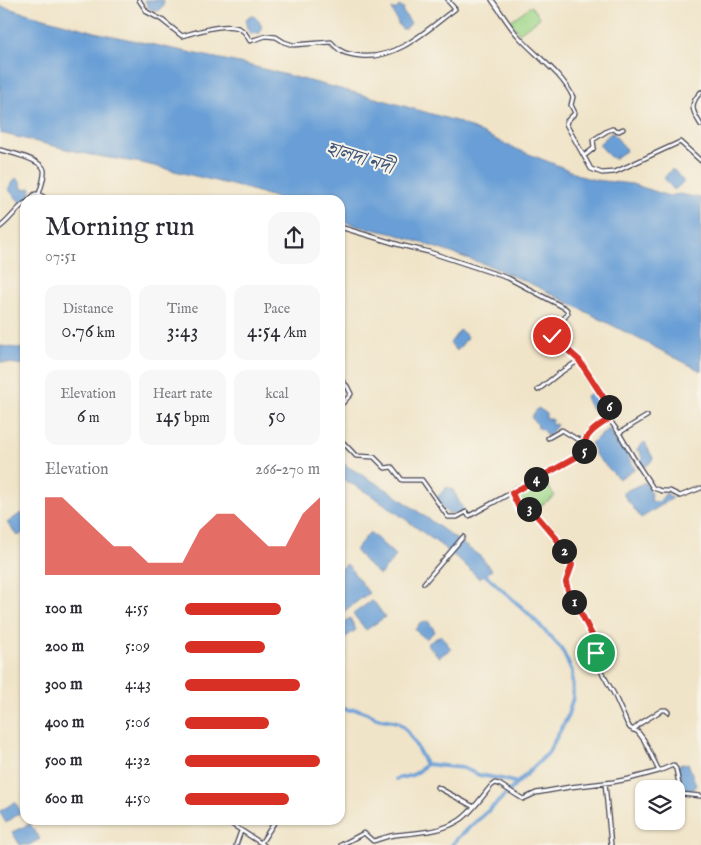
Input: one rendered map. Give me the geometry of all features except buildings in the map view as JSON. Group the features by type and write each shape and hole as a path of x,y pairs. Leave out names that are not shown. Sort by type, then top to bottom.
{"street":[{"path":"139,0 147,12 162,20 182,36 213,27 237,27 243,31 250,41 266,36 276,37 293,45 331,42 338,50 344,53 367,56 382,55 396,50 418,37 455,9 449,0"},
{"path":"492,0 519,37 556,73 571,93 573,98 571,105 575,113 566,124 591,169 602,172 615,172 680,142 701,161"},
{"path":"701,92 696,97 692,106 694,114 701,125"},
{"path":"584,156 593,150 593,140 612,129 619,131 623,129"},
{"path":"0,150 30,159 42,166 44,170 39,194 34,195"},
{"path":"0,226 9,220 10,216 20,206"},
{"path":"345,228 429,252 508,278 565,308 568,313 552,336 579,360 609,406 611,413 609,419 593,431 585,442 582,454 469,516 466,512 457,518 448,517 422,480 402,480 392,467 385,468 374,457 356,456 345,444"},
{"path":"538,390 579,360"},
{"path":"345,384 351,394 345,401"},
{"path":"619,433 647,416"},
{"path":"609,419 656,490 670,491 680,496 701,488"},
{"path":"548,438 562,430 585,442"},
{"path":"512,493 520,510 531,509 556,538 572,565 566,582 569,594 593,637 596,662 614,694 626,724 638,732 644,740 659,771"},
{"path":"424,583 463,537"},
{"path":"633,730 640,723 662,710 668,712"},
{"path":"341,845 364,833 372,841 396,835 442,829 460,820 495,783 523,799 536,793 629,779 673,766 675,767 681,794 701,796"},
{"path":"605,783 611,845"},
{"path":"437,787 474,807"},
{"path":"234,825 262,844 273,825"},
{"path":"236,845 242,830"}],"green space":[{"path":"531,6 540,18 519,33 510,21"},
{"path":"542,478 555,496 537,508 524,506 515,492"}],"water":[{"path":"145,0 164,0 163,6 158,11 149,8"},
{"name":"হালদা নদী","path":"0,6 99,33 244,64 456,121 580,176 595,180 632,184 669,196 679,194 701,198 701,371 538,287 493,267 395,234 345,222 345,195 267,195 142,163 91,155 0,133"},
{"path":"399,6 404,9 403,12 411,23 406,29 402,29 399,26 392,9 397,9"},
{"path":"249,16 254,16 259,22 261,26 260,33 251,34 247,28 246,23"},
{"path":"613,133 626,151 614,159 599,144"},
{"path":"671,170 674,170 684,182 674,190 664,178"},
{"path":"16,178 21,182 22,189 31,188 30,195 20,195 20,201 8,189"},
{"path":"460,330 467,338 457,351 450,343"},
{"path":"0,346 20,348 20,364 0,362"},
{"path":"597,390 609,411 603,419 592,409 586,396"},
{"path":"538,408 546,413 546,418 553,420 552,425 557,425 549,436 537,427 538,425 532,419"},
{"path":"609,429 635,469 619,479 596,456 591,443"},
{"path":"644,442 653,458 649,464 642,467 639,463 643,458 640,454 641,451 636,450"},
{"path":"345,465 391,492 481,557 492,570 479,579 449,552 399,514 345,480"},
{"path":"645,482 652,495 651,501 659,502 666,493 673,498 641,518 622,493"},
{"path":"447,487 453,490 464,511 455,515 453,513 448,514 437,500"},
{"path":"20,514 20,535 18,536 7,523"},
{"path":"369,533 396,556 380,575 355,550"},
{"path":"347,564 369,593 345,610 345,566"},
{"path":"371,601 375,603 385,617 366,630 353,614"},
{"path":"350,618 356,630 345,638 345,622"},
{"path":"428,621 435,631 426,639 415,630 419,624"},
{"path":"441,635 451,649 439,657 427,644"},
{"path":"688,763 696,785 694,789 685,791 685,780 681,780 678,765"},
{"path":"15,802 20,813 6,823 0,811"},
{"path":"31,825 40,839 29,845 20,845 12,832"}],"waterway":[{"path":"452,845 548,753 567,718 573,698 572,671 561,648 528,613 481,571"},
{"path":"345,710 361,711 377,718 397,722 406,729 426,764 463,768 479,775 517,783"},
{"path":"396,779 416,773 426,764"}],"route":[{"path":"552,336 579,360 606,400 611,413 609,419 587,438 582,454 512,493 520,510 531,509 556,538 572,565 566,582 569,594 593,637 596,653"}]}
